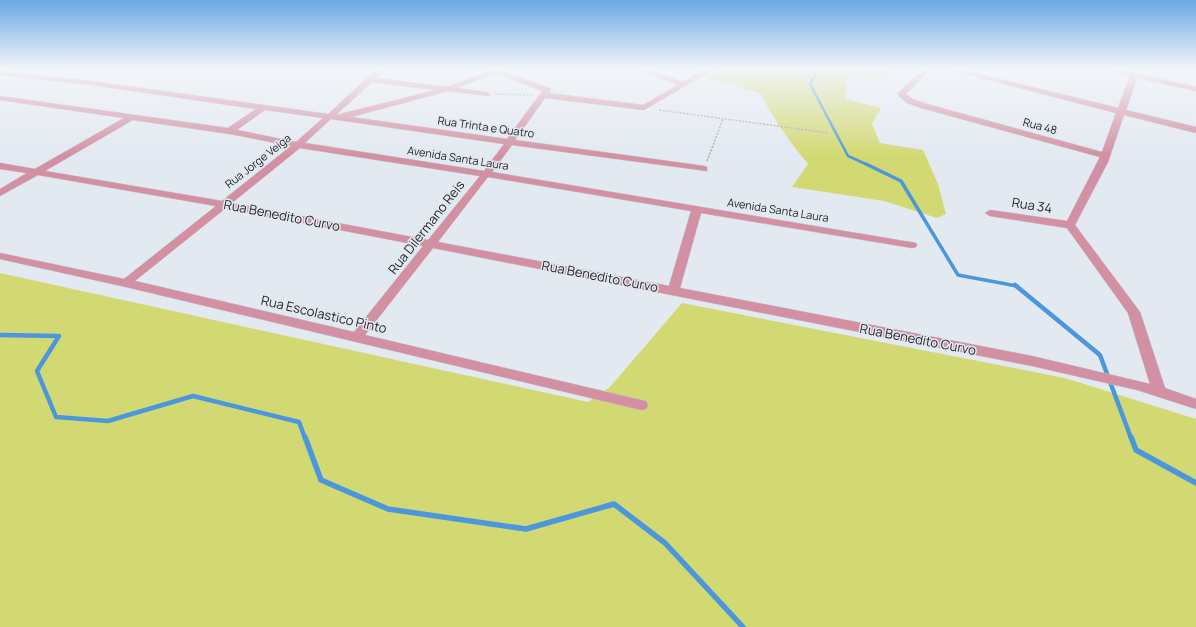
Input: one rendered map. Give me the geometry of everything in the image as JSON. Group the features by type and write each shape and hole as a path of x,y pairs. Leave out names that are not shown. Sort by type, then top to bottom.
{"street":[{"name":"Rua Trinta e Quatro","path":"190,97 704,169"},
{"name":"Rua Jorge Veiga","path":"126,283 223,204 334,118 353,97"},
{"path":"334,118 416,97"},
{"name":"Rua Dilermano Reis","path":"357,338 510,143 541,97"},
{"path":"561,97 644,108 663,97"},
{"name":"Rua 48","path":"905,97 910,101 924,106 1105,155"},
{"path":"1061,97 1196,130"},
{"path":"1126,97 1105,155 1070,225 1134,312 1159,392"},
{"name":"Avenida Santa Laura","path":"0,98 230,132 298,145 486,174 912,245"},
{"path":"230,132 264,108"},
{"path":"0,193 132,117"},
{"name":"Rua Benedito Curvo","path":"0,166 223,204 673,291 1084,373 1138,385 1196,404"},
{"path":"673,291 697,209"},
{"name":"Rua 34","path":"990,213 1070,225"},
{"name":"Rua Escolastico Pinto","path":"0,256 126,283 641,405"}],"path":[{"path":"644,108 829,133"},
{"path":"704,169 723,119"}],"green space":[{"path":"763,97 845,97 845,99 881,108 872,124 880,143 923,150 938,184 946,214 937,218 884,201 792,187 808,164 771,113"},
{"path":"0,273 588,402 610,387 682,303 1065,378 1196,419 1196,627 0,627"}],"waterway":[{"path":"817,97 848,156 868,165"},
{"path":"866,164 901,181 958,275 1016,286"},
{"path":"1016,286 1100,355 1131,438"},
{"path":"0,335 59,336 37,371 56,417 108,421 193,396 299,422 305,438"},
{"path":"305,437 321,480 388,509 526,529 614,504 665,543 743,627"},
{"path":"1131,437 1136,450 1196,483"}]}
